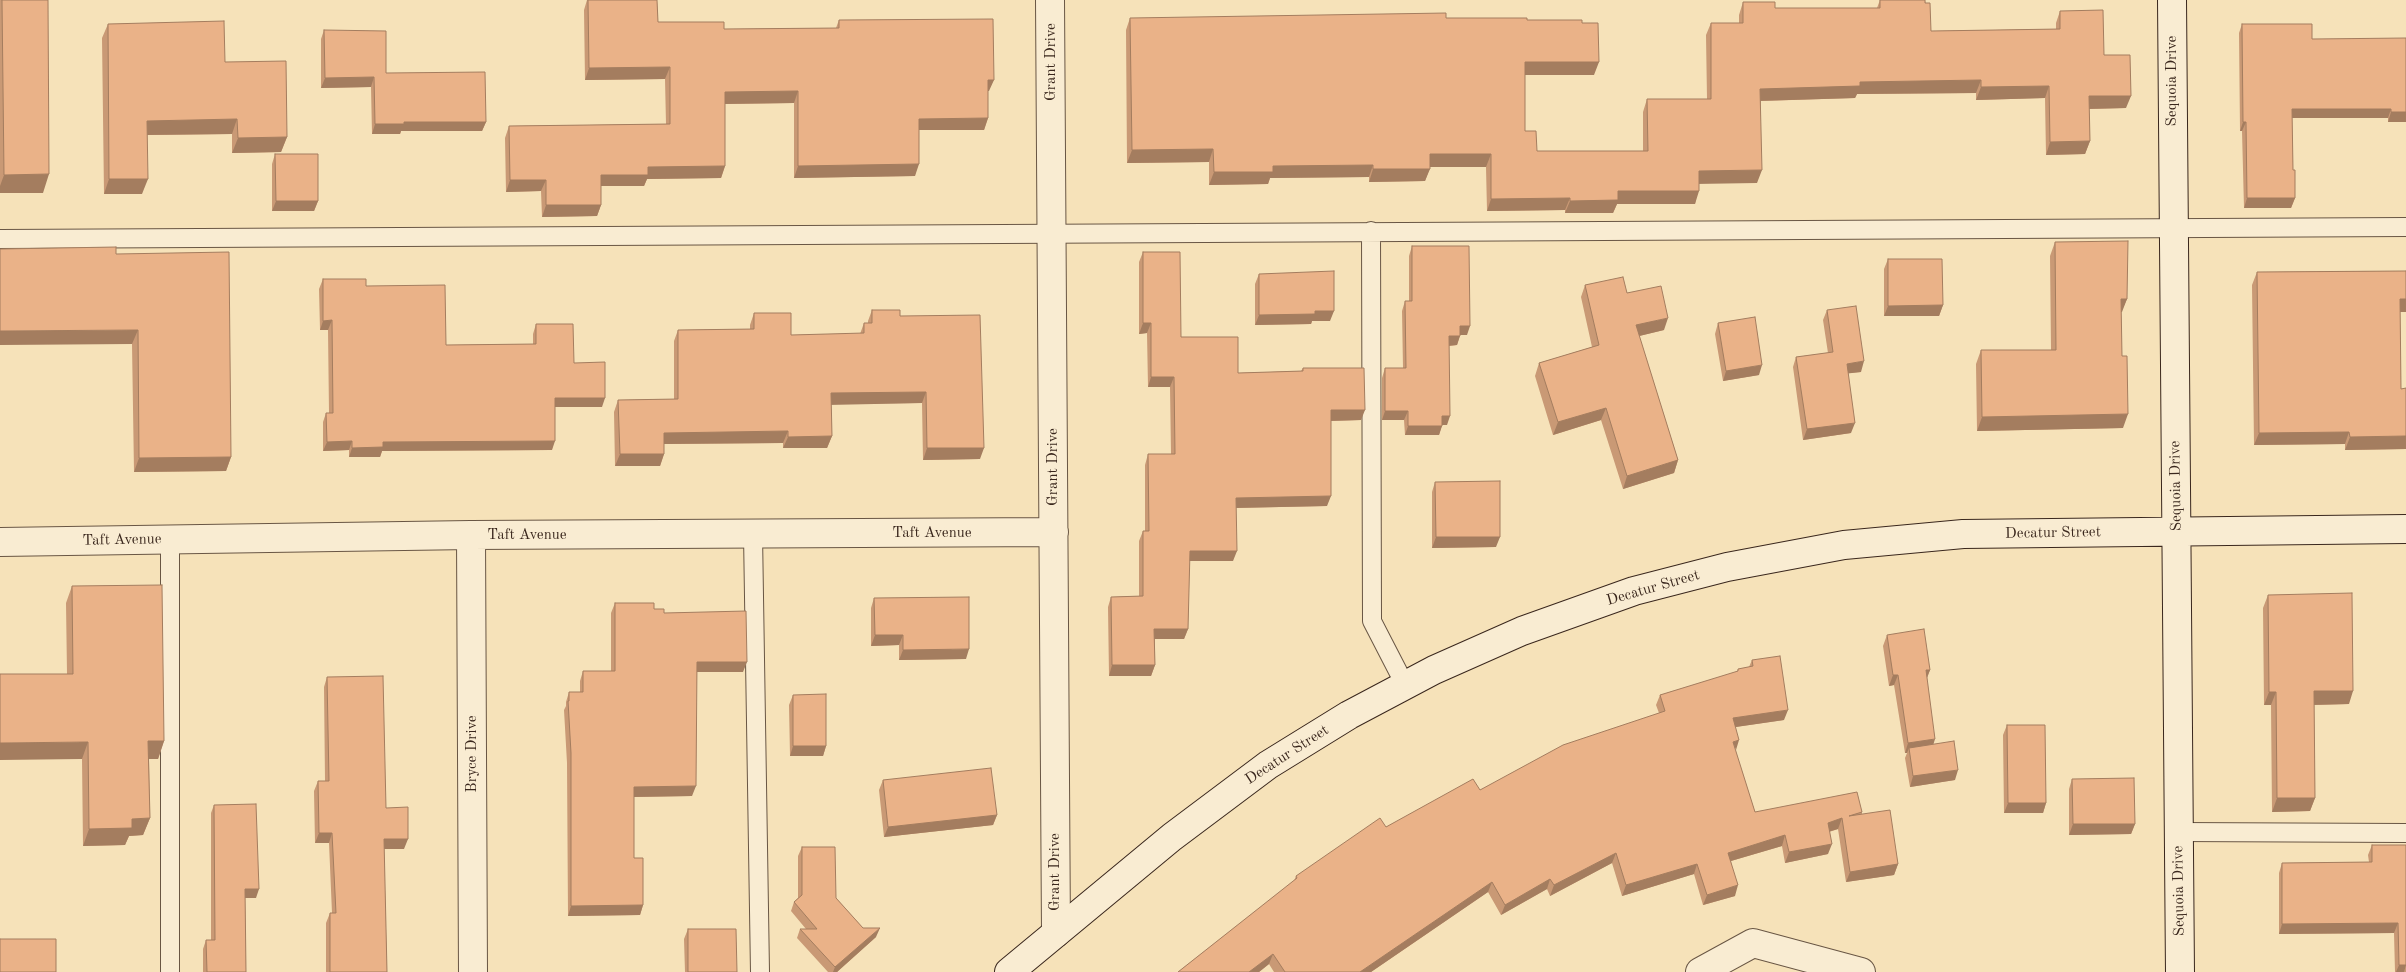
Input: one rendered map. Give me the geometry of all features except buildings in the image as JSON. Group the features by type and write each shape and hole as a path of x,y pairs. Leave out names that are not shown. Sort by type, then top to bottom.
{"street":[{"name":"Grant Drive","path":"1050,0 1056,933"},
{"name":"Sequoia Drive","path":"2172,0 2180,972"},
{"name":"Decatur Street","path":"1009,972 1172,836 1268,765 1349,715 1405,685 1522,631 1634,591 1727,567 1844,545 1963,534 2406,529"},
{"name":"Taft Avenue","path":"0,542 471,535 1054,532"},
{"name":"Bryce Drive","path":"471,535 474,972"},
{"path":"1700,972 1753,943 1862,972"}],"lane":[{"path":"0,239 2406,227"},
{"path":"1371,231 1372,621 1405,685"},
{"path":"753,534 760,972"},
{"path":"170,540 170,972"},
{"path":"2178,832 2406,832"}]}
